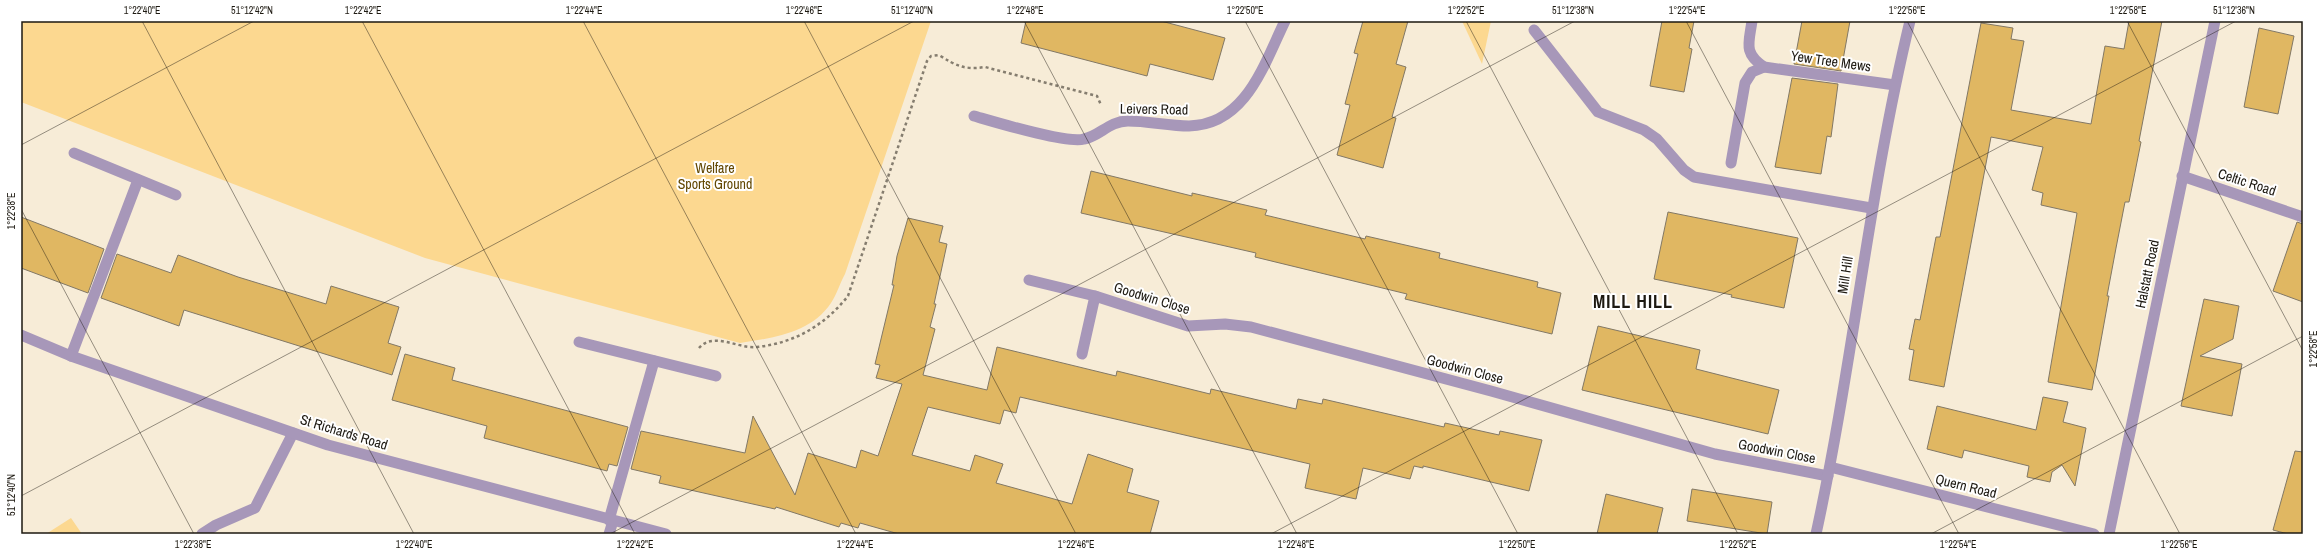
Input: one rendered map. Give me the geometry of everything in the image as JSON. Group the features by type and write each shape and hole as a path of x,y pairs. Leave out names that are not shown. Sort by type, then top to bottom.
{"street":[{"name":"Leivers Road","path":"974,116 1068,139 1084,140 1110,125 1127,121 1190,126 1214,122 1234,110 1250,92 1285,21"},
{"path":"1752,21 1748,50 1754,60 1764,67"},
{"name":"Mill Hill","path":"1816,534 1829,471 1871,208 1894,85 1910,21"},
{"name":"Halstatt Road","path":"2109,534 2215,21"},
{"path":"1534,30 1598,112 1644,130 1658,139 1684,170 1694,178 1871,208"},
{"path":"1731,163 1745,83 1752,72 1764,67"},
{"name":"Yew Tree Mews","path":"1764,67 1894,85"},
{"path":"74,153 176,195"},
{"name":"Celtic Road","path":"2182,176 2303,217"},
{"path":"71,356 138,180"},
{"name":"Goodwin Close","path":"1029,280 1095,296 1188,326 1225,324 1252,327 1491,391 1715,454 1829,471"},
{"name":"Goodwin Close","path":"1082,354 1095,296"},
{"name":"St Richards Road","path":"21,334 71,356 328,445 611,521 666,534"},
{"path":"578,342 716,376"},
{"path":"609,534 611,521 654,361"},
{"path":"202,534 216,525 255,508 293,433"},
{"name":"Quern Road","path":"1829,471 2094,534"}],"path":[{"path":"681,368 702,345 708,341 714,340 745,347 778,343 802,335 822,324 841,305 848,296 927,61 931,56 939,55 951,63 969,70 985,67 1097,96 1110,125"}],"green space":[{"name":"Welfare Sports Ground","path":"21,21 931,21 845,274 833,300 823,313 802,328 778,336 740,343 425,258 21,102"},
{"path":"1462,21 1491,21 1482,64"},
{"path":"71,518 82,534 46,534"}],"building":[{"path":"1026,21 1161,21 1225,38 1213,80 1150,64 1147,76 1021,43"},
{"path":"1363,21 1408,21 1396,64 1406,67 1392,117 1396,118 1383,168 1337,155 1350,105 1345,104 1358,54 1354,53"},
{"path":"1662,21 1694,21 1689,48 1692,49 1684,92 1650,86"},
{"path":"1802,21 1850,21 1841,71 1794,64"},
{"path":"2129,21 2162,21 2129,202 2125,202 2116,248 2092,390 2048,382 2077,213 2041,205 2043,193 2032,190 2043,147 1991,137 1944,387 1909,380 1914,350 1909,349 1915,319 1920,320 1936,237 1940,237 1981,23 2013,28 2011,39 2024,41 2011,110 2091,124 2105,46 2124,49"},
{"path":"2259,28 2294,36 2278,114 2244,107"},
{"path":"1792,78 1838,84 1831,137 1827,136 1821,174 1775,167"},
{"path":"1091,171 1192,196 1192,193 1267,210 1265,215 1365,239 1366,236 1440,253 1439,258 1538,282 1537,287 1561,293 1552,334 1405,299 1407,294 1255,257 1256,253 1081,213"},
{"path":"1668,212 1798,238 1784,308 1731,297 1732,295 1654,279"},
{"path":"21,217 104,249 88,293 21,268"},
{"path":"908,218 943,226 939,242 947,244 934,304 936,304 930,327 935,329 923,375 987,390 997,347 1116,376 1117,371 1210,394 1211,389 1296,409 1298,399 1322,404 1323,399 1444,427 1445,423 1499,435 1500,431 1542,440 1529,491 1423,466 1423,468 1414,466 1410,479 1363,468 1356,499 1305,488 1310,464 1020,397 1016,413 1004,410 1000,424 928,407 912,455 970,471 975,455 1003,464 996,483 1072,504 1088,454 1133,469 1127,492 1159,501 1150,534 899,534 860,523 858,528 841,523 839,527 776,507 775,509 659,483 661,476 631,469 641,431 745,453 753,416 795,495 808,453 856,468 861,450 878,456 902,384 876,378 880,365 875,364 894,285 892,285 897,256"},
{"path":"2297,222 2303,224 2303,302 2273,291"},
{"path":"117,254 171,273 178,255 238,277 326,304 331,286 399,307 388,343 401,347 392,375 184,310 179,326 101,298"},
{"path":"2204,299 2239,306 2233,339 2200,356 2242,364 2232,416 2181,406"},
{"path":"1598,326 1700,350 1696,369 1779,390 1768,434 1582,390"},
{"path":"405,354 455,368 452,380 628,427 617,466 609,464 607,471 484,438 487,426 392,400"},
{"path":"2043,397 2068,402 2063,422 2086,428 2075,486 2062,465 2052,472 2050,482 2027,477 2029,466 1964,450 1962,458 1927,449 1937,406 2036,430"},
{"path":"2295,451 2303,452 2303,534 2288,534 2273,530"},
{"path":"1692,489 1772,502 1767,534 1687,521"},
{"path":"1606,494 1663,508 1657,534 1597,534"}],"district":[{"name":"MILL HILL","path":"1633,302"}]}
